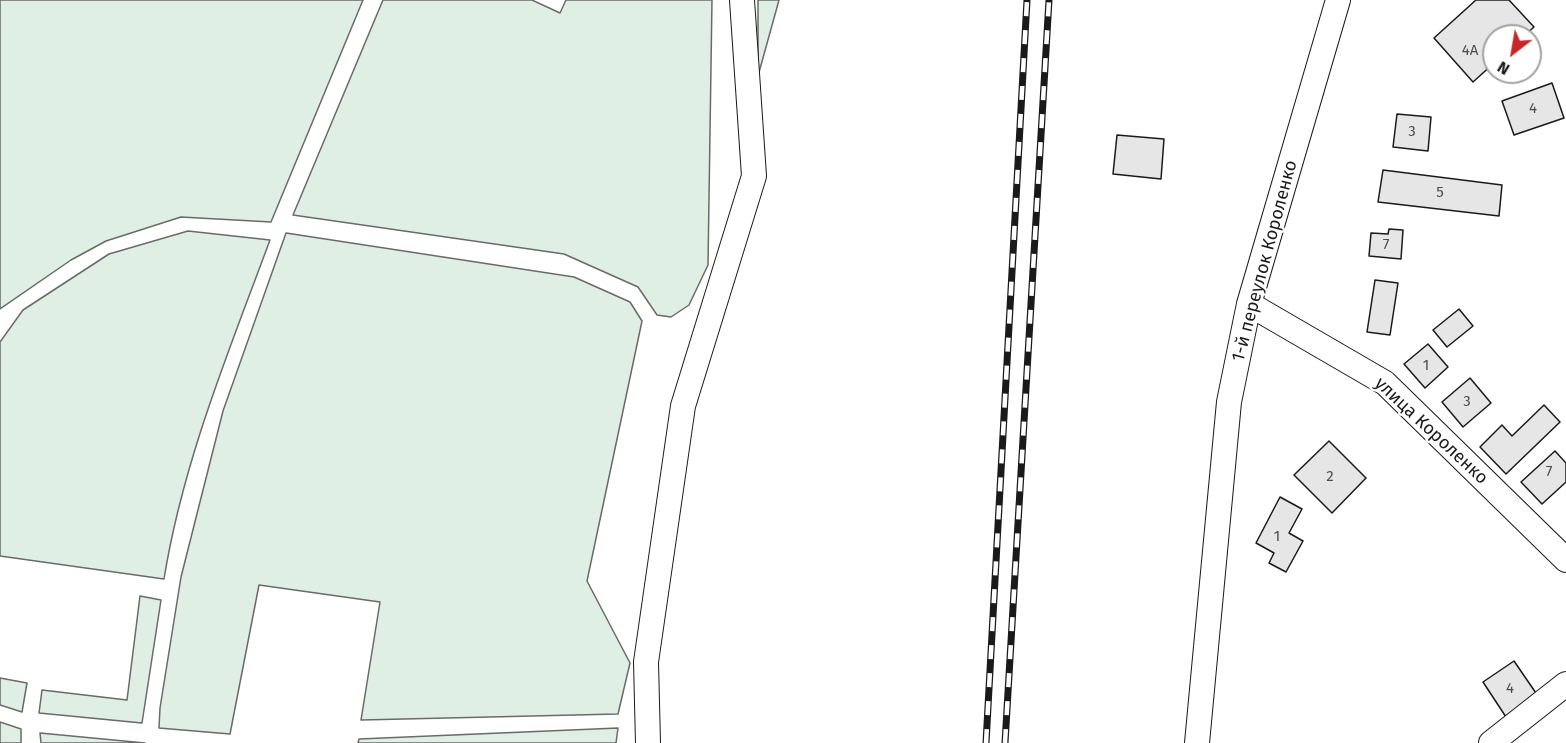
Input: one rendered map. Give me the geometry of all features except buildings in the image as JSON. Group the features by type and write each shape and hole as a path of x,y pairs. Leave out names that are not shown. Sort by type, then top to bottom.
{"street":[{"path":"648,743 646,662 683,406 754,176 742,0"},
{"name":"1-й переулок Короленко","path":"1197,743 1229,402 1249,304 1338,0"},
{"name":"улица Короленко","path":"1249,304 1385,383 1566,560"},
{"path":"1491,743 1566,684"},
{"path":"636,743 647,711"}],"green space":[{"path":"0,0 363,0 271,222 181,217 106,241 71,260 0,309"},
{"path":"383,0 532,0 560,13 566,0 712,0 708,265 689,305 671,317 657,315 638,287 564,254 293,215"},
{"path":"758,0 779,0 758,76"},
{"path":"188,231 270,240 223,365 195,449 172,535 164,579 0,556 0,342 23,310 109,254"},
{"path":"286,233 574,277 630,302 642,321 587,581 630,663 618,714 361,720 380,602 259,585 230,734 159,728 160,708 181,577 223,411"},
{"path":"140,596 161,600 142,723 39,713 42,690 127,700"},
{"path":"0,678 27,683 22,712 0,705"},
{"path":"0,722 21,729 21,743 0,743"},
{"path":"618,728 616,743 358,743 359,739"},
{"path":"40,733 145,743 41,743"}],"railway":[{"path":"986,743 1027,0"},
{"path":"1005,743 1049,0"}]}
